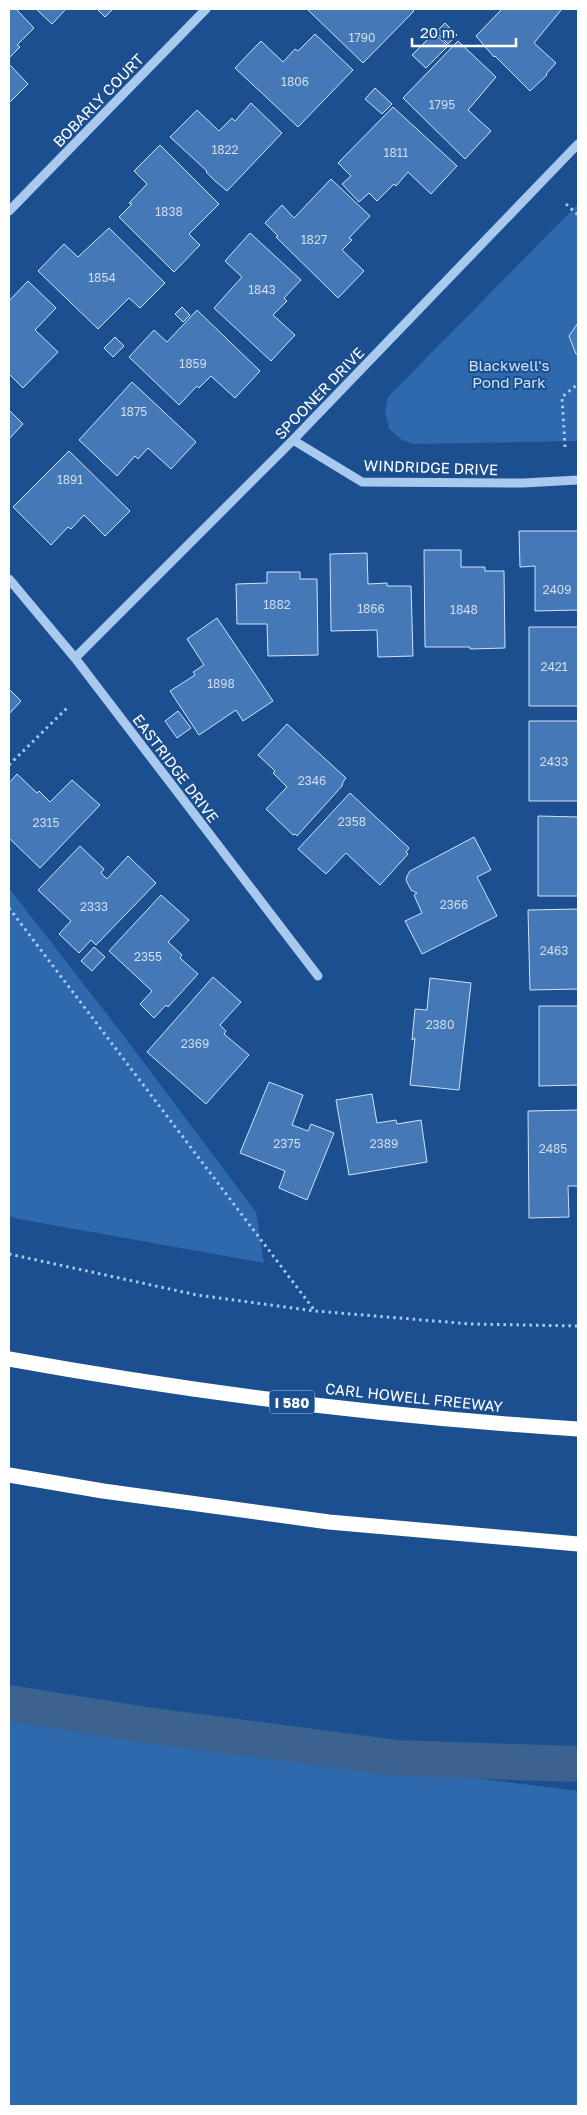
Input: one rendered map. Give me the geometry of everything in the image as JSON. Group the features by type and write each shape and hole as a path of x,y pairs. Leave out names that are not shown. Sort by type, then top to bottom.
{"highway":[{"name":"CARL HOWELL FREEWAY","path":"9,1359 104,1376 252,1397 485,1423 578,1429"},
{"path":"9,1475 103,1491 329,1522 578,1544"}],"street":[{"name":"BOBARLY COURT","path":"9,211 206,9"},
{"name":"SPOONER DRIVE","path":"75,658 293,440 578,144"},
{"name":"WINDRIDGE DRIVE","path":"293,440 362,482 523,483 578,480"},
{"name":"EASTRIDGE DRIVE","path":"9,579 75,658 318,976"}],"path":[{"path":"566,204 578,215"},
{"path":"565,447 562,397 578,384"},
{"path":"9,765 67,708"},
{"path":"9,908 315,1311"},
{"path":"9,1254 198,1295 315,1311 471,1324 578,1326"}],"green space":[{"name":"Blackwell's Pond Park","path":"578,204 578,441 414,444 402,440 389,429 385,411 388,397"},
{"path":"9,888 120,1031 256,1212 264,1263 9,1216"},
{"path":"9,1720 578,1791 578,2106 9,2106"}],"building":[{"path":"9,9 16,9 34,28 17,45 20,47 9,58"},
{"path":"36,9 66,9 52,24"},
{"path":"97,9 113,9 105,17"},
{"path":"307,9 412,9 414,11 363,63"},
{"path":"502,9 562,9 534,43 556,63 547,75 530,91 494,57 476,36"},
{"path":"445,23 457,35 448,44 436,32"},
{"path":"434,33 448,46 426,68 412,55"},
{"path":"315,34 353,70 298,127 235,68 261,41 283,62 295,49 298,51"},
{"path":"458,41 496,77 468,110 491,131 465,159 403,98"},
{"path":"9,64 28,84 9,103"},
{"path":"375,88 392,104 382,114 365,99"},
{"path":"251,103 282,133 227,191 170,137 197,110 219,131 232,118 235,121"},
{"path":"393,107 457,166 431,194 408,172 396,186 394,184 377,201 369,193 359,202 342,184 351,176 338,163"},
{"path":"160,145 219,204 189,234 200,245 174,272 119,217 132,204 129,203 147,184 134,171"},
{"path":"331,179 370,216 349,238 352,240 342,250 364,271 338,298 276,237 278,236 265,223 282,205 294,218"},
{"path":"109,228 165,283 140,308 129,298 98,329 38,271 64,244 78,257"},
{"path":"250,233 301,280 284,298 287,301 273,315 295,335 271,361 214,308 242,277 225,261"},
{"path":"28,281 56,308 35,330 58,352 23,388 9,374 9,301"},
{"path":"182,307 190,315 183,322 175,314"},
{"path":"197,310 260,371 235,398 211,376 199,388 197,386 179,405 129,357 154,330 167,342"},
{"path":"578,323 578,354 576,354 569,336"},
{"path":"115,337 124,346 113,357 104,348"},
{"path":"132,382 196,442 171,469 148,448 138,459 135,456 117,476 79,440"},
{"path":"9,410 23,424 9,439"},
{"path":"69,451 130,511 105,536 84,515 71,529 68,527 51,545 13,507"},
{"path":"519,531 578,531 578,610 535,611 535,566 520,567"},
{"path":"424,550 461,550 461,567 485,567 485,571 504,571 505,648 425,647"},
{"path":"367,553 368,584 387,583 387,586 411,586 413,656 378,657 377,630 331,631 330,554"},
{"path":"267,572 300,572 300,579 317,579 318,655 268,656 267,624 237,624 236,584 267,583"},
{"path":"217,618 273,701 243,721 236,710 199,735 170,691 195,675 193,672 204,665 187,639"},
{"path":"529,627 578,627 578,706 529,706"},
{"path":"9,689 21,701 9,714"},
{"path":"178,711 191,728 177,738 165,721"},
{"path":"529,721 578,721 578,801 529,801"},
{"path":"287,724 346,778 342,786 297,836 293,835 266,809 287,787 273,773 275,771 258,755"},
{"path":"17,774 37,793 39,791 50,802 72,780 100,805 40,868 9,838 9,783"},
{"path":"350,793 409,848 406,852 408,854 380,885 346,853 326,874 298,849"},
{"path":"538,816 578,817 578,896 538,896"},
{"path":"474,837 491,870 477,877 497,916 422,954 405,921 422,913 414,895 417,893 411,890 406,880 407,876 410,871"},
{"path":"80,846 104,869 101,873 107,879 128,856 156,883 96,945 91,940 79,953 59,934 71,921 38,890"},
{"path":"161,895 189,920 168,942 182,955 180,958 198,974 168,1007 166,1005 154,1018 140,1004 152,991 109,951"},
{"path":"578,909 578,989 530,990 528,910"},
{"path":"94,947 105,957 92,971 81,961"},
{"path":"213,977 241,1002 220,1025 226,1031 224,1034 249,1055 206,1104 147,1052"},
{"path":"430,978 471,983 459,1090 410,1085 415,1038 412,1040 415,1009 427,1010"},
{"path":"539,1006 578,1006 578,1085 539,1086"},
{"path":"269,1082 303,1095 292,1125 308,1131 311,1124 334,1133 307,1200 279,1188 285,1171 240,1153"},
{"path":"372,1094 377,1123 396,1120 397,1124 421,1120 427,1162 349,1175 336,1100"},
{"path":"578,1110 578,1186 568,1186 569,1217 529,1218 528,1111"}],"waterway":[{"path":"9,1703 146,1725 397,1758 578,1764"}]}
